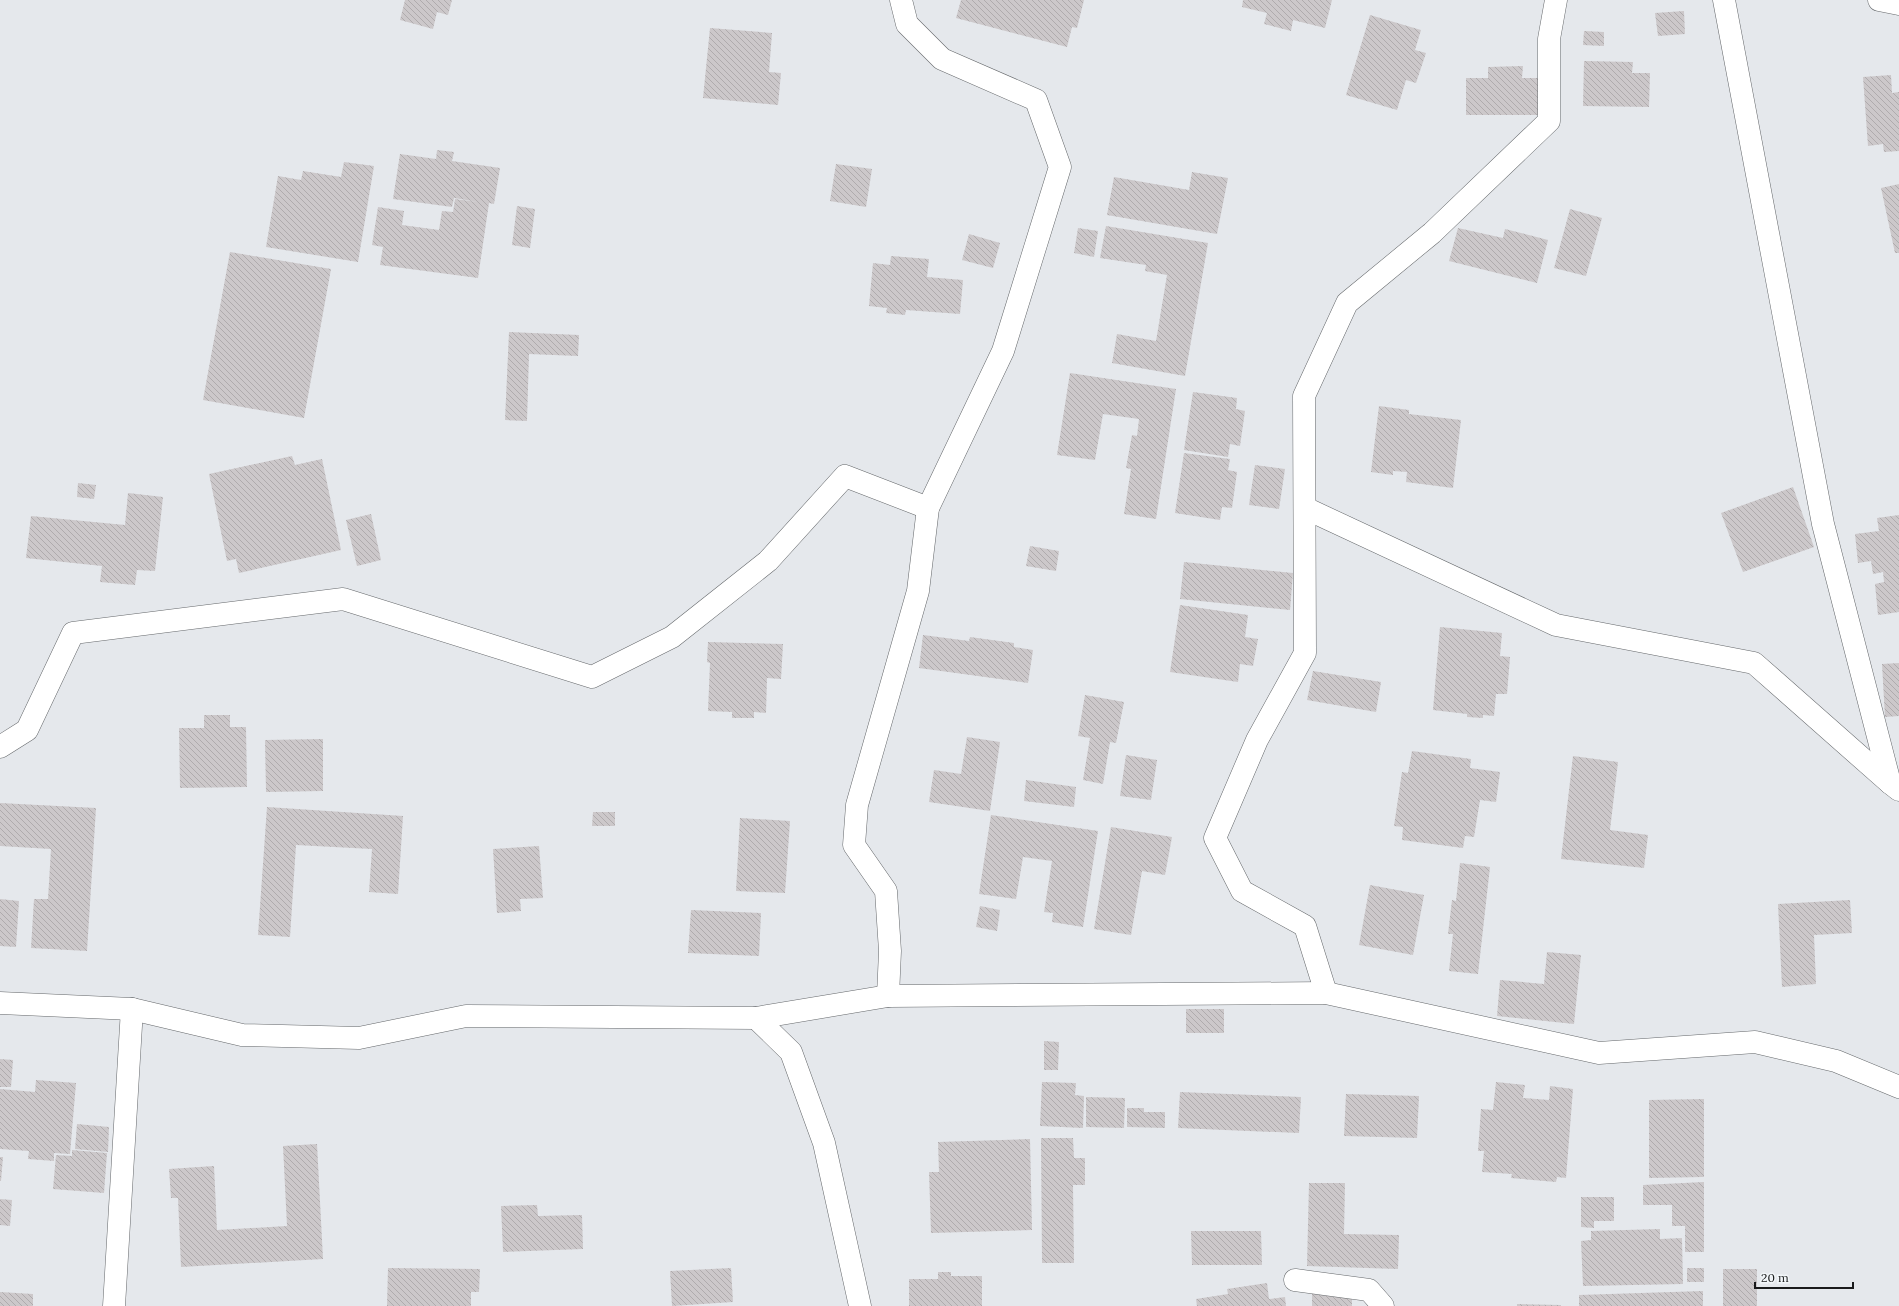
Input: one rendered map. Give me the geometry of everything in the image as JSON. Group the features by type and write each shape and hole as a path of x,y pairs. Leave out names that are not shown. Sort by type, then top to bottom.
{"street":[{"path":"888,996 890,952 886,891 854,845 857,804 918,591 928,508 1003,351 1060,167 1036,100 942,59 907,24 901,0"},
{"path":"1326,993 1305,926 1242,891 1215,838 1257,740 1305,653 1304,396 1347,303 1432,233 1549,121 1549,39 1556,0"},
{"path":"1724,0 1823,524 1894,787"},
{"path":"1879,0 1899,4"},
{"path":"0,748 27,730 73,633 343,599 592,677 672,637 768,561 845,476 928,508"},
{"path":"1305,508 1556,625 1754,662 1894,787"},
{"path":"0,1003 132,1009 242,1035 359,1038 466,1016 756,1018 888,996 1326,993 1599,1053 1755,1042 1836,1062 1899,1087"},
{"path":"114,1306 132,1009"},
{"path":"756,1018 791,1052 824,1143 860,1306"},
{"path":"1295,1280 1369,1290 1383,1306"}],"building":[{"path":"405,0 452,0 448,15 437,12 433,29 400,20"},
{"path":"961,0 1084,0 1077,28 1072,27 1067,47 956,18"},
{"path":"1243,0 1332,0 1325,28 1293,20 1291,31 1264,24 1267,13 1242,7"},
{"path":"1684,11 1685,34 1658,36 1655,13"},
{"path":"1370,15 1421,30 1415,50 1426,53 1416,83 1406,80 1397,110 1346,95"},
{"path":"710,28 772,33 769,72 781,73 778,105 703,98"},
{"path":"1584,31 1604,32 1604,46 1583,45"},
{"path":"1584,61 1633,62 1632,73 1650,73 1649,107 1583,106"},
{"path":"1523,66 1522,78 1540,78 1540,115 1466,115 1466,78 1488,78 1488,67"},
{"path":"1891,75 1892,93 1899,92 1899,151 1884,152 1883,144 1868,146 1863,77"},
{"path":"437,150 454,152 452,161 500,168 494,204 489,203 478,278 380,265 383,247 372,245 378,207 404,211 402,225 439,230 442,211 453,212 455,199 478,202 454,198 452,207 393,199 400,154 436,159"},
{"path":"344,162 374,166 358,262 266,247 278,176 301,180 303,171 341,177"},
{"path":"836,164 872,169 866,207 830,201"},
{"path":"1192,172 1228,178 1217,234 1107,215 1114,177 1189,190"},
{"path":"1899,184 1899,253 1895,253 1881,188"},
{"path":"517,206 535,209 530,248 512,245"},
{"path":"1570,209 1602,218 1586,276 1554,268"},
{"path":"1106,226 1208,243 1185,376 1112,363 1117,334 1156,341 1167,275 1145,271 1146,265 1100,258"},
{"path":"1078,228 1098,231 1094,257 1074,253"},
{"path":"1458,228 1503,238 1505,229 1548,240 1537,283 1449,261"},
{"path":"969,234 1000,243 993,268 962,260"},
{"path":"230,252 331,269 304,418 203,400"},
{"path":"891,256 929,259 927,277 963,280 960,314 906,310 905,315 886,313 887,308 869,306 873,263 890,265"},
{"path":"509,332 579,335 578,356 529,354 527,421 505,420"},
{"path":"1070,373 1176,389 1156,519 1124,514 1131,469 1126,468 1132,435 1137,436 1139,419 1103,414 1095,460 1057,455"},
{"path":"1193,392 1237,398 1236,409 1245,411 1240,446 1230,444 1228,457 1184,450"},
{"path":"1379,406 1409,410 1409,414 1461,420 1453,488 1406,482 1407,472 1393,471 1393,475 1371,472"},
{"path":"1184,453 1230,459 1228,470 1237,472 1232,508 1222,507 1220,520 1175,513"},
{"path":"292,456 295,465 322,459 341,550 239,573 236,559 227,561 209,474"},
{"path":"1255,465 1285,469 1279,509 1249,505"},
{"path":"78,483 96,485 94,499 77,497"},
{"path":"1793,487 1814,547 1743,572 1721,513"},
{"path":"128,493 163,497 155,571 137,570 135,585 100,582 102,566 26,558 31,516 125,525"},
{"path":"371,514 381,560 357,566 346,520"},
{"path":"1899,515 1899,612 1878,615 1875,584 1884,582 1883,572 1873,574 1871,561 1858,563 1855,534 1879,531 1877,518"},
{"path":"1030,546 1059,551 1056,571 1026,566"},
{"path":"1184,562 1293,573 1290,610 1180,599"},
{"path":"1180,605 1248,615 1245,637 1258,639 1253,666 1240,664 1238,682 1170,672"},
{"path":"1440,627 1502,633 1500,656 1510,657 1507,694 1496,694 1494,716 1483,715 1483,718 1467,717 1467,714 1433,710"},
{"path":"923,635 969,641 970,637 1014,643 1014,647 1033,650 1028,683 919,668"},
{"path":"708,642 783,644 781,679 767,678 766,713 754,712 754,718 732,718 732,712 708,711 710,663 707,662"},
{"path":"1899,663 1899,716 1885,717 1882,664"},
{"path":"1313,671 1381,682 1376,712 1307,700"},
{"path":"1085,695 1124,702 1116,743 1110,742 1103,784 1083,780 1090,738 1078,736"},
{"path":"204,715 230,715 230,727 246,727 247,787 180,788 179,728 204,728"},
{"path":"967,737 1000,742 990,811 929,802 934,770 961,774"},
{"path":"323,739 323,791 266,792 265,740"},
{"path":"1412,751 1471,759 1470,768 1500,772 1496,802 1480,800 1474,837 1465,836 1463,848 1402,840 1403,827 1394,826 1402,772 1408,773"},
{"path":"1126,755 1157,760 1151,800 1120,796"},
{"path":"1573,756 1618,762 1610,830 1648,835 1644,868 1561,859"},
{"path":"1026,780 1076,787 1074,807 1024,801"},
{"path":"0,803 96,808 87,951 31,948 34,899 48,899 51,849 0,846"},
{"path":"267,807 403,816 398,894 369,892 372,849 296,845 290,937 258,935"},
{"path":"593,812 615,812 615,826 592,826"},
{"path":"991,815 1098,831 1083,927 1052,922 1053,913 1044,912 1052,861 1023,857 1016,899 979,894"},
{"path":"740,818 790,821 785,893 736,891"},
{"path":"1111,827 1172,837 1165,875 1142,871 1131,935 1094,929"},
{"path":"539,846 543,898 520,899 521,911 497,913 493,849"},
{"path":"1460,863 1490,867 1478,974 1449,971 1453,934 1448,934 1452,900 1456,901"},
{"path":"1370,885 1424,895 1413,955 1359,945"},
{"path":"0,899 19,901 16,947 0,946"},
{"path":"1850,900 1852,933 1814,935 1816,984 1782,987 1778,904"},
{"path":"980,906 1000,910 997,931 976,927"},
{"path":"691,910 761,913 759,956 688,953"},
{"path":"1547,952 1581,955 1574,1024 1497,1016 1500,980 1544,984"},
{"path":"1186,1009 1224,1009 1224,1033 1186,1033"},
{"path":"1044,1041 1059,1042 1058,1070 1044,1070"},
{"path":"0,1059 13,1060 11,1087 0,1087"},
{"path":"36,1080 76,1083 70,1154 54,1153 54,1161 28,1159 29,1151 0,1149 0,1089 35,1092"},
{"path":"1042,1082 1076,1083 1075,1095 1084,1096 1083,1128 1040,1126"},
{"path":"1496,1082 1525,1085 1523,1098 1549,1100 1550,1086 1573,1089 1566,1178 1557,1177 1556,1182 1511,1178 1512,1174 1482,1172 1484,1151 1478,1151 1481,1109 1493,1110"},
{"path":"1180,1092 1301,1097 1299,1133 1178,1128"},
{"path":"1346,1094 1419,1096 1417,1138 1344,1136"},
{"path":"1086,1097 1125,1098 1124,1128 1086,1127"},
{"path":"1704,1099 1704,1177 1649,1178 1649,1100"},
{"path":"1127,1108 1144,1108 1144,1112 1165,1112 1165,1128 1127,1127"},
{"path":"77,1124 109,1127 108,1152 75,1149"},
{"path":"1041,1138 1073,1138 1074,1158 1085,1158 1085,1185 1073,1185 1074,1263 1042,1263"},
{"path":"1030,1139 1032,1230 931,1233 929,1172 939,1172 938,1142"},
{"path":"317,1144 323,1259 181,1267 178,1198 171,1198 169,1169 214,1166 217,1230 287,1226 283,1146"},
{"path":"72,1150 107,1153 104,1193 53,1189 56,1155 72,1156"},
{"path":"0,1157 3,1157 1,1181 0,1181"},
{"path":"1704,1182 1704,1252 1685,1252 1685,1226 1672,1226 1672,1205 1643,1205 1643,1185"},
{"path":"1309,1183 1345,1183 1344,1234 1399,1235 1398,1269 1307,1266"},
{"path":"1581,1197 1614,1197 1614,1221 1594,1221 1594,1228 1581,1227"},
{"path":"0,1199 12,1200 10,1226 0,1225"},
{"path":"537,1205 538,1216 582,1215 583,1249 503,1252 501,1206"},
{"path":"1660,1229 1660,1239 1682,1238 1683,1284 1583,1286 1581,1241 1591,1240 1591,1231"},
{"path":"1191,1231 1261,1231 1262,1265 1192,1265"},
{"path":"388,1268 480,1269 479,1292 471,1292 471,1306 387,1306"},
{"path":"731,1268 733,1302 672,1306 670,1271"},
{"path":"1687,1268 1704,1268 1704,1282 1687,1282"},
{"path":"1723,1269 1757,1269 1757,1306 1723,1306"},
{"path":"938,1272 951,1272 951,1276 982,1276 982,1306 909,1306 909,1279 938,1279"},
{"path":"1267,1283 1269,1299 1285,1297 1286,1306 1197,1306 1196,1299 1228,1294 1227,1289"},
{"path":"1703,1291 1703,1306 1579,1306 1579,1295"},
{"path":"0,1292 33,1294 33,1306 0,1306"},
{"path":"1312,1292 1352,1292 1352,1306 1312,1306"},
{"path":"1517,1304 1561,1305 1561,1306 1517,1306"}]}
